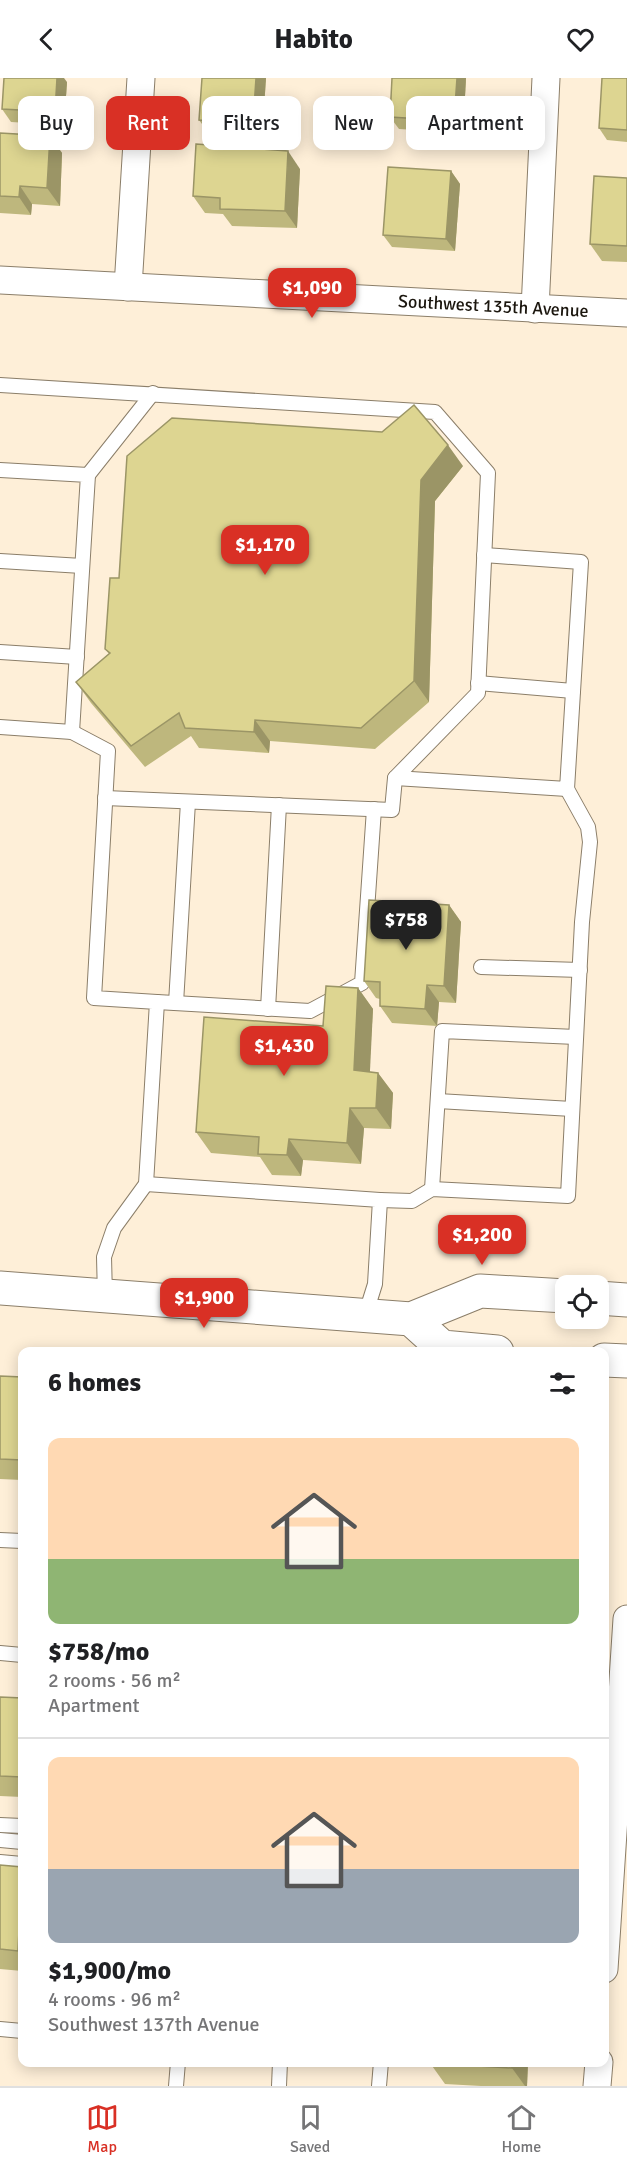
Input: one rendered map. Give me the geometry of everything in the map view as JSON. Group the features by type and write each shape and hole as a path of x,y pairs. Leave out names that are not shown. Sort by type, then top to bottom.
{"main road":[{"path":"0,1288 411,1319 480,1291 555,1295"},
{"path":"609,1299 627,1300"},
{"path":"411,1319 442,1347"},
{"path":"609,1359 627,1361"}],"street":[{"path":"128,287 141,78"},
{"path":"535,309 546,78"},
{"name":"Southwest 135th Avenue","path":"0,280 627,313"},
{"path":"609,1893 627,1619"},
{"path":"597,2086 599,2067"}],"lane":[{"path":"0,385 435,412 488,473 478,693 395,778 392,810 105,798"},
{"path":"72,732 88,475 153,393"},
{"path":"0,470 88,475"},
{"path":"146,1184 412,1201 432,1189 568,1196 580,970 590,842 588,827 567,789 581,562 484,555"},
{"path":"0,561 82,566"},
{"path":"0,652 77,657"},
{"path":"478,683 573,691"},
{"path":"0,728 72,732 108,751 94,998 310,1011 362,983 374,809"},
{"path":"395,778 567,789"},
{"path":"176,1003 188,802"},
{"path":"268,1009 279,805"},
{"path":"481,967 580,970"},
{"path":"105,1296 104,1257 114,1228 146,1184 157,1002"},
{"path":"432,1189 442,1031 576,1037"},
{"path":"438,1101 572,1109"},
{"path":"365,1316 375,1284 381,1200"},
{"path":"0,1540 18,1541"},
{"path":"0,1653 18,1655"},
{"path":"0,1825 18,1826"},
{"path":"0,1840 18,1842"},
{"path":"0,1862 18,1864"},
{"path":"0,2029 18,2031"},
{"path":"176,2086 178,2067"},
{"path":"279,2086 280,2067"},
{"path":"380,2086 381,2067"}],"building":[{"path":"4,78 57,78 56,96 18,96 18,110 2,109"},
{"path":"202,78 256,78 255,96 202,96 202,120 199,120"},
{"path":"392,78 457,78 456,96 406,96 406,118 394,117 394,96 391,96"},
{"path":"602,78 627,78 627,130 599,128"},
{"path":"0,133 18,134 18,150 49,150 47,188 20,186 19,197 0,196"},
{"path":"196,144 202,144 202,150 288,151 285,211 220,209 220,198 193,196"},
{"path":"388,167 451,171 446,239 383,235"},
{"path":"594,176 627,178 627,246 590,244"},
{"path":"414,405 448,445 421,480 414,681 361,728 255,720 254,732 185,728 179,713 131,746 76,682 110,653 105,649 110,578 119,578 127,456 172,418 382,432"},
{"path":"369,900 449,905 444,986 427,985 425,1009 380,1006 380,982 364,981"},
{"path":"326,986 358,988 354,1070 378,1073 376,1108 350,1108 347,1143 289,1139 287,1155 258,1154 259,1137 196,1132 204,1017 323,1026"},
{"path":"0,1376 18,1377 18,1460 0,1459"},
{"path":"0,1697 18,1698 18,1777 0,1776"},
{"path":"0,1865 18,1867 18,1951 0,1949"}]}
